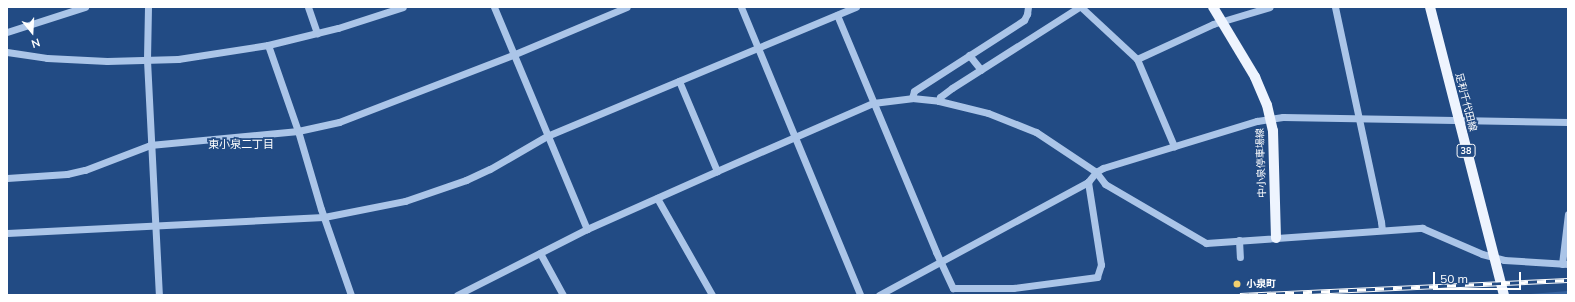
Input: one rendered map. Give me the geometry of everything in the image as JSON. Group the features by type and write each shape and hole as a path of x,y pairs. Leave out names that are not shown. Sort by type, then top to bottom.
{"main road":[{"name":"中小泉停車場線","path":"1213,7 1255,77 1271,118 1274,150 1276,238"},
{"name":"足利千代田線","path":"1430,7 1492,256 1504,295"}],"street":[{"path":"7,32 70,9 84,7"},
{"path":"148,7 147,60 150,145 159,295"},
{"path":"308,7 317,33"},
{"path":"7,52 66,59 107,61 178,59 268,45 338,28 403,7"},
{"path":"494,7 515,54 547,136 587,229"},
{"path":"7,178 67,174 85,170 150,145 298,131 339,122 382,107 515,54 627,7"},
{"path":"742,7 860,295"},
{"path":"7,233 324,217 405,201 446,188 490,169 547,136 856,7"},
{"path":"912,98 914,91 1024,20 1028,14 1028,7"},
{"path":"939,102 940,97 952,88 1080,7 1137,59 1174,146"},
{"path":"1137,59 1221,21 1270,7"},
{"path":"1335,7 1382,230"},
{"path":"837,15 950,285 957,289 1013,288 1096,277 1101,265 1088,182"},
{"path":"268,45 298,131 324,217 351,295"},
{"path":"969,55 981,70"},
{"path":"679,81 717,170"},
{"path":"457,295 587,229 717,170 873,103 912,98 939,102 988,113 1036,132 1096,172 1106,184 1203,242 1382,230 1427,229 1482,254 1520,262 1565,264 1568,214"},
{"path":"879,295 1088,182 1096,172 1174,146 1271,118 1568,122"},
{"path":"657,198 712,295"},
{"path":"1239,240 1240,257"},
{"path":"540,253 563,295"}],"shaded area":[{"path":"1568,291 1568,295 1516,295"}],"railway":[{"path":"1240,295 1568,280"}],"place":[{"name":"小泉町","path":"1237,284"}],"district":[{"name":"東小泉二丁目","path":"241,144"}]}
